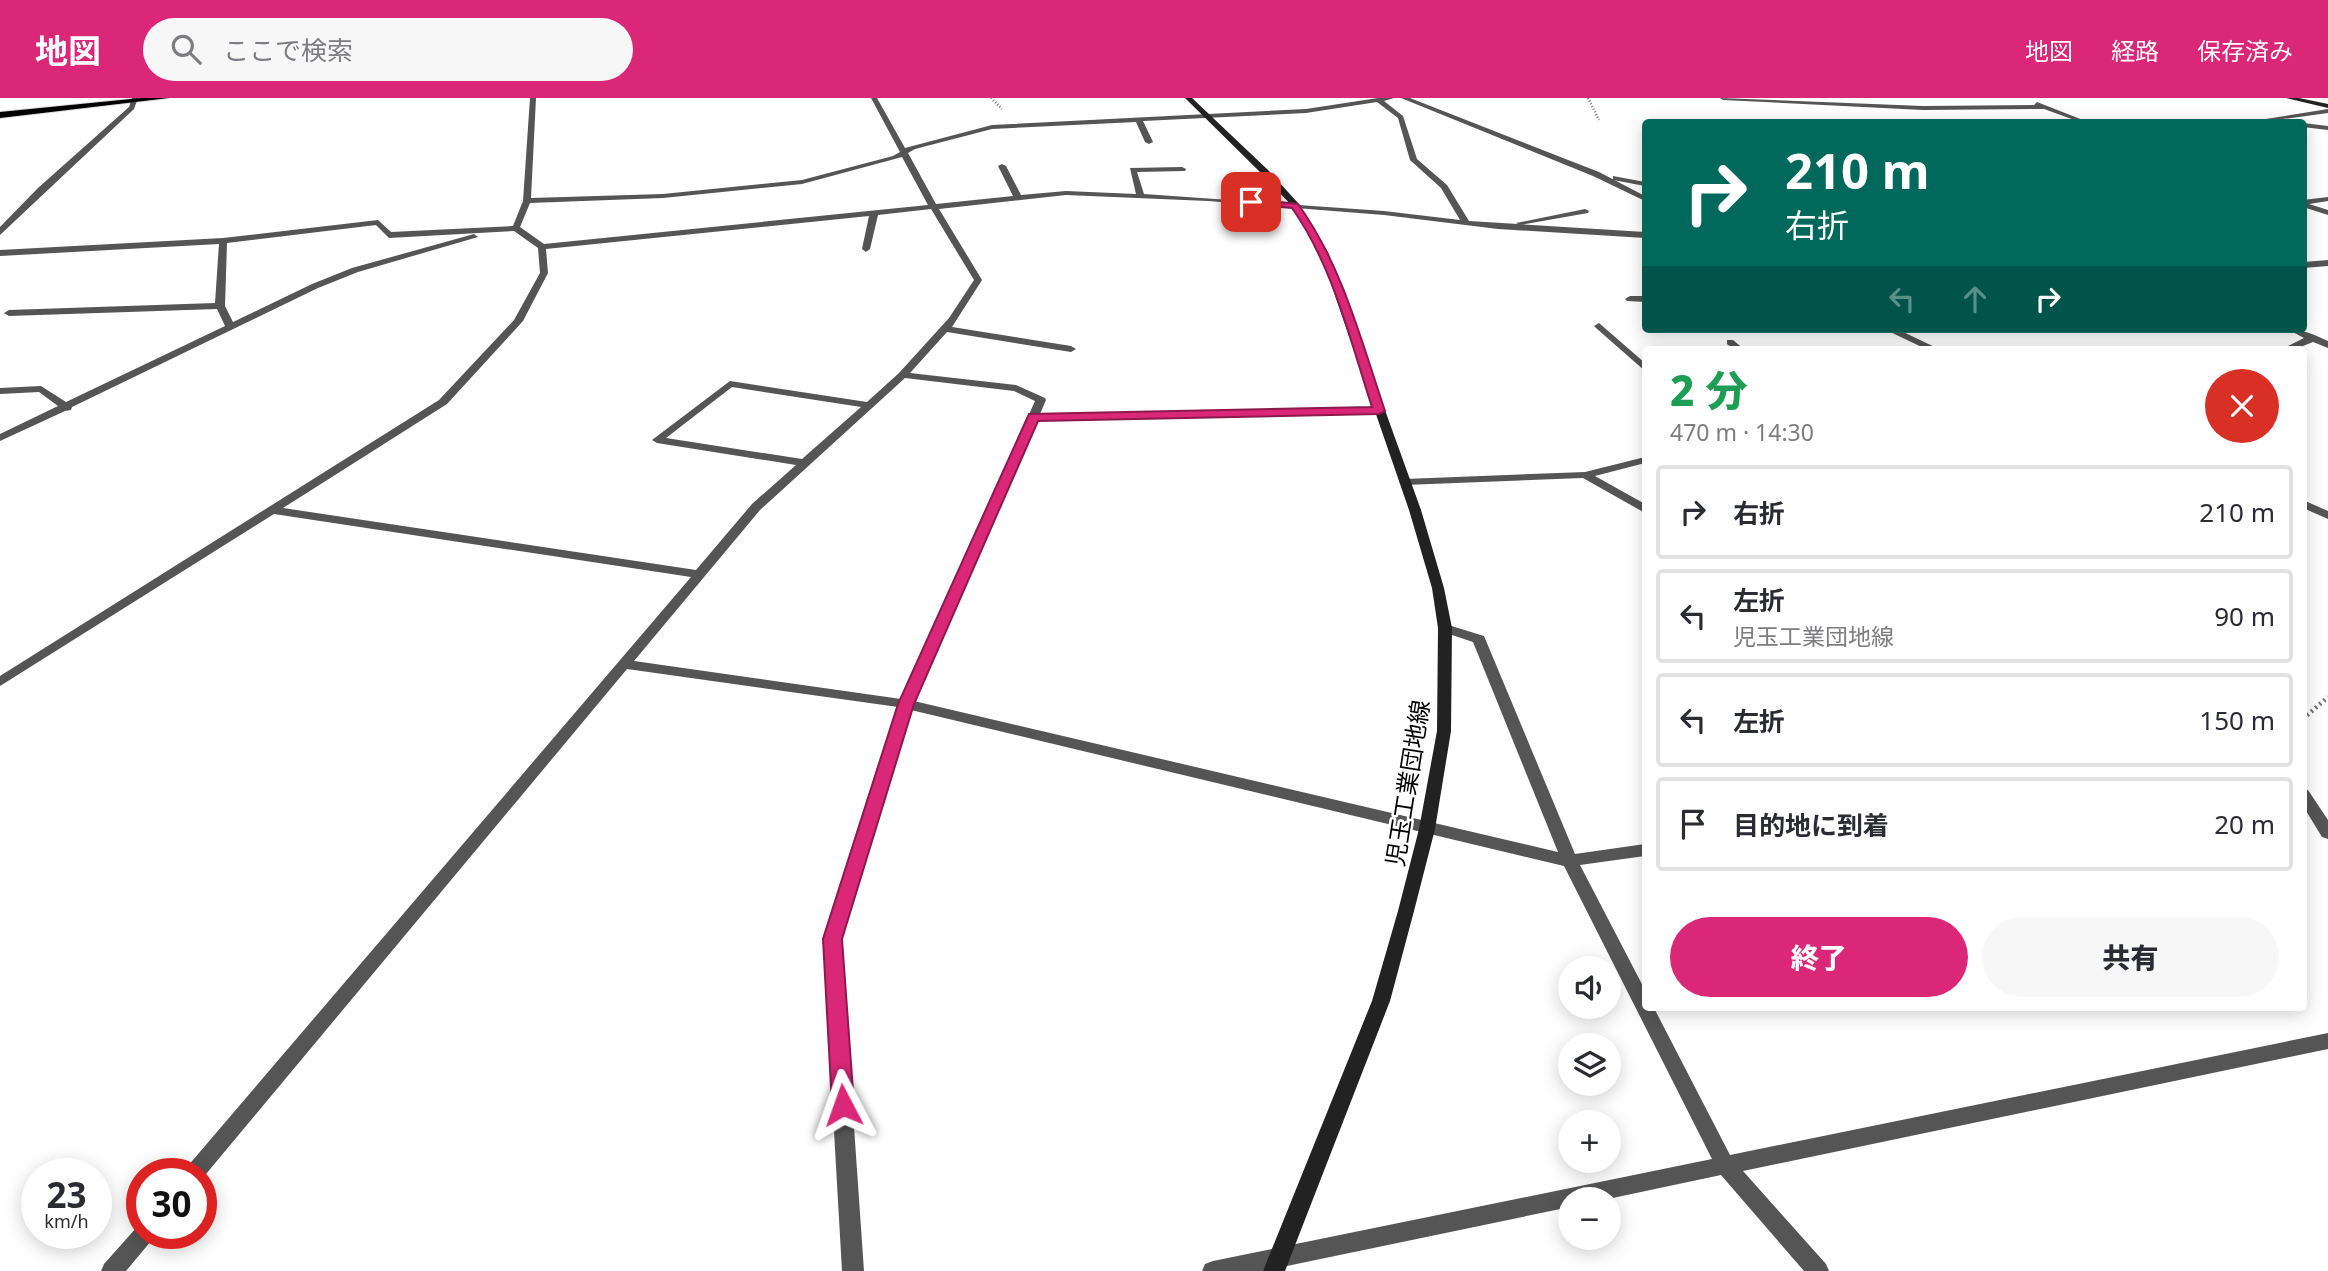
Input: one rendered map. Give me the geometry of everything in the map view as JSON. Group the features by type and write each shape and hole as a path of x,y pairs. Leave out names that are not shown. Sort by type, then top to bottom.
{"main road":[{"path":"0,115 165,98"}],"street":[{"path":"516,228 527,201 533,98"},
{"path":"207,1158 756,507 903,375 945,329 978,280 933,206 874,98"},
{"name":"児玉工業団地線","path":"1188,98 1265,172 1313,230 1333,274 1405,482 1438,588 1445,628 1447,667 1444,731 1427,829 1381,1001 1277,1264"},
{"path":"527,201 663,196 772,186 859,168 896,158 912,147 992,127 1307,111 1391,98"},
{"path":"1404,98 1596,174 1642,197"},
{"path":"1723,98 1923,107 2045,107"},
{"path":"2023,98 2077,119"},
{"path":"2289,98 2328,106"},
{"path":"0,232 41,190 132,108 135,99"},
{"path":"1378,100 1401,117 1414,160 1444,187 1467,224"},
{"path":"2272,119 2328,111"},
{"path":"1138,119 1149,142"},
{"path":"2307,125 2328,128"},
{"path":"1002,166 1018,198"},
{"path":"1140,194 1133,170 1182,169"},
{"path":"1596,174 1642,183"},
{"path":"0,253 223,241 378,222 389,234 516,228 542,247 1066,193 1140,194 1295,205 1497,227 1642,235"},
{"path":"2307,202 2328,199"},
{"path":"2307,205 2328,213"},
{"path":"1497,227 1585,211"},
{"path":"866,249 874,213"},
{"path":"0,438 315,286 355,270 458,240 516,228"},
{"path":"223,241 220,306 231,328"},
{"path":"0,682 443,402 517,321 544,273 542,247"},
{"path":"2307,265 2328,263"},
{"path":"1630,299 1642,299"},
{"path":"9,313 220,306"},
{"path":"1598,326 1642,365"},
{"path":"945,329 1071,349"},
{"path":"2307,332 2328,337"},
{"path":"1898,333 1927,346"},
{"path":"2301,333 2328,345"},
{"path":"2294,346 2313,338"},
{"path":"1730,342 1735,346"},
{"path":"853,1271 832,939 906,704 1041,400 1016,388 903,375"},
{"path":"804,463 657,440 730,384 869,405"},
{"path":"0,391 41,389 66,408"},
{"path":"1033,417 1379,411"},
{"path":"1405,482 1586,475 1642,461"},
{"path":"1586,475 1642,507"},
{"path":"2307,506 2328,515"},
{"path":"272,510 699,574"},
{"path":"1445,628 1479,639 1570,861 1642,1002"},
{"path":"624,664 906,704 1570,861 1642,850"},
{"path":"2307,800 2328,833"},
{"path":"1646,1011 1725,1165 1818,1271"},
{"path":"1213,1271 1277,1264 1725,1165 2328,1041"},
{"path":"112,1271 131,1249"}],"path":[{"path":"1588,98 1599,120"},
{"path":"2307,715 2328,697"}],"route":[{"path":"843,1105 832,939 906,704 1033,417 1379,411 1333,274 1313,230 1295,205 1251,202"}]}
